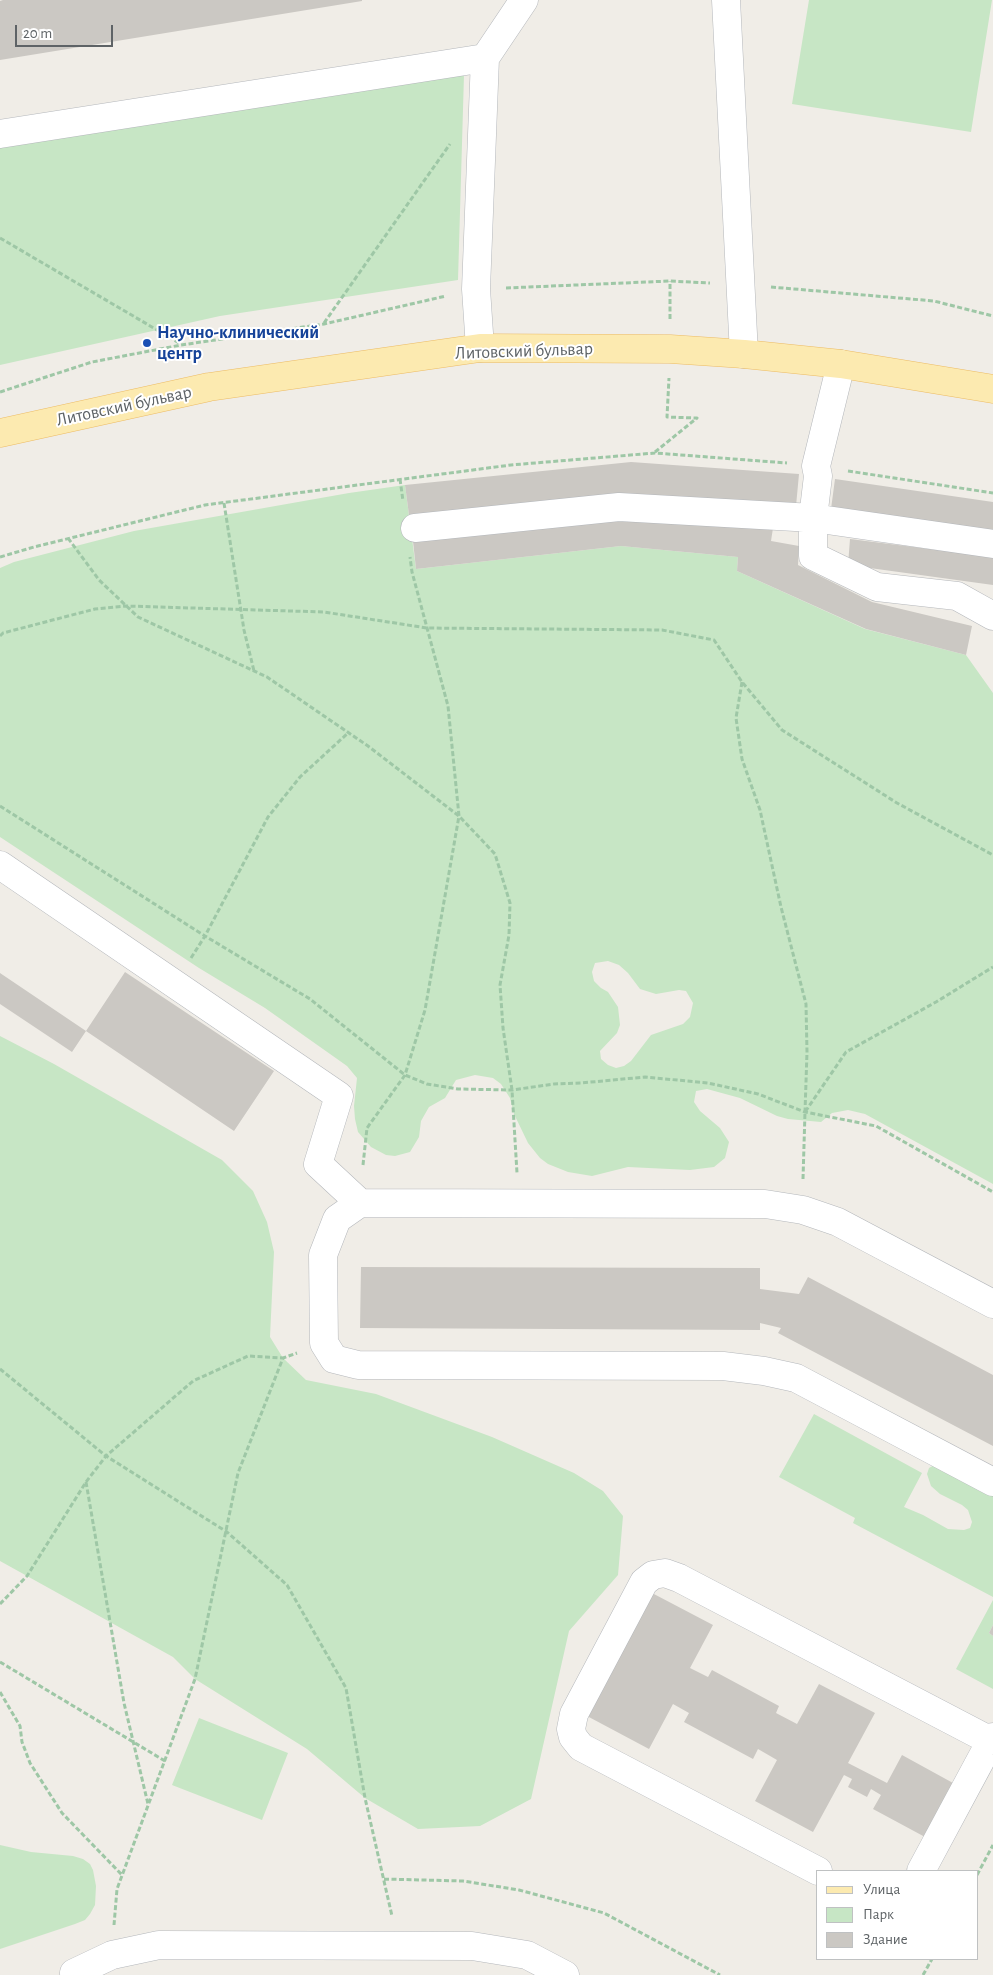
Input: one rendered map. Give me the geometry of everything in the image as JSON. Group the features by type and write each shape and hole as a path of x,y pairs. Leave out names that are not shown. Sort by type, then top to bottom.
{"main road":[{"name":"Литовский бульвар","path":"0,433 209,387 480,348 670,349 744,354 841,364 993,389"}],"lane":[{"path":"480,348 476,289 486,58 524,0"},
{"path":"726,0 744,354"},
{"path":"0,134 486,58"},
{"path":"841,364 816,466 818,476 813,518 814,556 877,587 957,596 993,616"},
{"path":"409,530 619,507 813,518 993,544"},
{"path":"0,865 339,1096 318,1164 360,1202"},
{"path":"993,1304 838,1222 803,1210 765,1204 360,1202 337,1219 323,1255 324,1343 334,1359 358,1365 723,1366 764,1371 796,1378 993,1482"},
{"path":"816,1870 581,1748 573,1737 571,1729 574,1714 644,1582 653,1575 665,1573 679,1578 992,1739 922,1870"},
{"path":"73,1974 112,1955 159,1945 472,1946 527,1956 565,1975"}],"path":[{"path":"324,324 456,136"},
{"path":"0,238 181,345"},
{"path":"0,557 68,538 205,505 511,464 655,453 816,466 993,492"},
{"path":"360,1202 367,1128 405,1075 425,1010 459,816 448,706 412,572 409,530 400,479"},
{"path":"224,503 241,610 254,671"},
{"path":"68,538 98,580 138,617 267,676 348,733 459,816 494,854 510,903 508,935 500,986 503,1028 512,1090 519,1203"},
{"path":"0,636 3,633 96,610 126,606 324,612 427,628 662,630 714,640 742,682 782,730 896,803 993,855"},
{"path":"742,682 736,718 742,760 760,810 781,907 806,1004 807,1052 803,1210"},
{"path":"205,936 268,817 300,777 348,733"},
{"path":"0,806 205,936 310,999 405,1075 427,1084 458,1089 512,1090 554,1084 581,1084 645,1077 708,1083 758,1094 805,1112 876,1126 993,1192"},
{"path":"805,1112 846,1052 936,1002 993,967"},
{"path":"0,1604 27,1576 86,1482 106,1456 193,1381 248,1356 283,1358 324,1343"},
{"path":"116,1889 195,1679 238,1473 283,1358"},
{"path":"0,1368 106,1456 227,1532 287,1586 346,1688 365,1798 398,1946"},
{"path":"86,1482 124,1703 148,1805"},
{"path":"0,1662 165,1761"},
{"path":"0,1692 20,1726 22,1742 30,1762 62,1814 122,1875"},
{"path":"978,1873 993,1845"},
{"path":"384,1879 463,1881 519,1890 604,1913 720,1975"},
{"path":"923,1975 931,1960"}],"green space":[{"path":"809,0 992,0 971,132 792,104"},
{"path":"464,75 458,280 220,316 0,365 0,147"},
{"path":"405,485 416,569 621,546 738,557 737,571 865,629 966,655 993,693 993,1184 865,1114 848,1110 832,1113 821,1122 788,1119 777,1116 740,1098 707,1089 696,1091 694,1102 700,1111 720,1128 729,1142 725,1158 714,1167 690,1170 628,1167 592,1176 568,1172 548,1164 540,1158 528,1143 514,1114 510,1098 501,1084 493,1078 475,1075 456,1080 445,1098 429,1107 421,1121 419,1137 410,1152 395,1156 386,1155 371,1147 358,1132 354,1106 357,1078 347,1066 265,1008 199,968 0,837 0,568 14,562 134,531","holes":["608,961 619,965 628,973 640,989 656,994 679,990 686,991 693,1003 690,1017 683,1024 651,1035 631,1061 624,1066 616,1068 608,1065 601,1059 600,1051 617,1033 620,1025 618,1007 608,992 594,981 592,972 595,963"]},
{"path":"0,1036 54,1064 222,1160 253,1191 267,1222 274,1252 270,1337 283,1358 306,1380 376,1394 492,1437 574,1473 603,1491 623,1516 618,1575 569,1631 531,1799 480,1826 418,1829 365,1798 307,1749 195,1679 173,1657 0,1561"},
{"path":"814,1414 922,1473 904,1507 948,1529 964,1530 970,1528 972,1522 968,1510 940,1494 931,1486 927,1474 929,1468 936,1464 993,1492 993,1597 853,1523 855,1518 779,1477"},
{"path":"993,1600 993,1625 989,1633 993,1636 993,1689 956,1669"},
{"path":"199,1718 288,1753 262,1820 172,1785"},
{"path":"0,1845 31,1852 73,1856 83,1859 90,1864 96,1886 95,1905 90,1914 85,1920 75,1924 0,1949"}],"building":[{"path":"0,1 362,1 0,60"},
{"path":"631,462 799,474 796,506 621,495 409,515 405,485"},
{"path":"835,479 993,502 993,532 831,509"},
{"path":"621,519 773,528 771,541 799,546 798,565 872,602 972,626 966,655 866,629 737,571 738,557 621,546 416,569 413,541"},
{"path":"850,539 993,557 993,585 848,565"},
{"path":"125,972 274,1071 234,1131 86,1031"},
{"path":"0,973 86,1031 72,1052 0,1004"},
{"path":"361,1267 760,1268 760,1289 799,1294 808,1277 993,1375 993,1446 778,1333 781,1328 760,1323 760,1330 360,1328"},
{"path":"652,1593 713,1625 690,1668 708,1677 712,1670 779,1706 776,1713 797,1724 819,1684 875,1713 848,1763 887,1783 902,1755 953,1783 925,1837 873,1809 881,1795 871,1789 867,1797 848,1787 852,1779 844,1775 813,1832 755,1801 777,1760 758,1749 753,1759 684,1722 689,1713 673,1704 649,1749 587,1716"},
{"path":"993,1625 993,1636 989,1633"}],"place":[{"name":"Научно-клинический центр","path":"147,343"}]}
